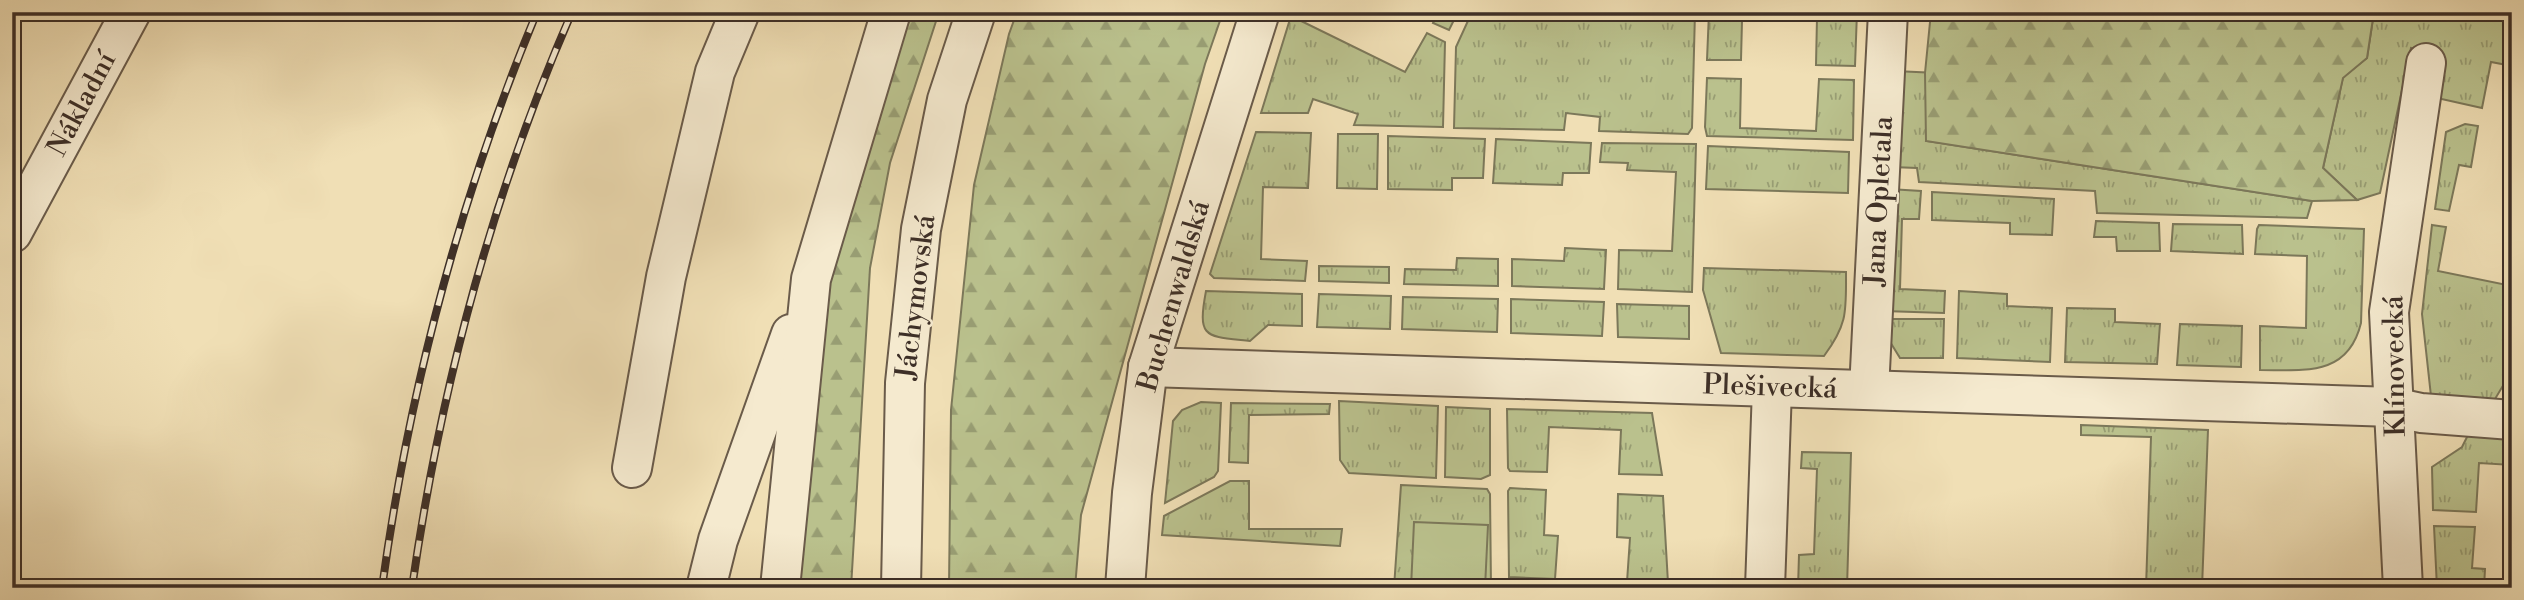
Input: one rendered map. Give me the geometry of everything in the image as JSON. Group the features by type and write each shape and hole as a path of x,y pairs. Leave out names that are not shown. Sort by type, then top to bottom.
{"street":[{"name":"Nákladní","path":"12,233 131,12"},
{"path":"632,468 669,265 715,72 740,12"},
{"path":"706,588 718,540 811,279 891,12"},
{"name":"Jáchymovská","path":"901,588 905,383 921,229 947,100 976,12"},
{"name":"Buchenwaldská","path":"1125,588 1132,493 1148,367 1261,12"},
{"name":"Jana Opletala","path":"1869,390 1888,12"},
{"name":"Klínovecká","path":"2403,588 2389,312 2427,62"},
{"path":"780,588 811,279"},
{"name":"Plešivecká","path":"1148,367 2393,407 2421,413 2512,420"},
{"path":"1765,588 1772,388"}],"green space":[{"path":"910,12 939,12 890,163 870,268 851,588 796,588 824,270 904,17"},
{"path":"1017,12 1223,12 1205,64 1081,515 1075,588 949,588 951,410 974,185 1009,34"},
{"path":"1438,12 1458,12 1449,30 1433,23"},
{"path":"1472,12 1695,12 1692,128 1688,134 1599,131 1600,117 1566,113 1564,130 1454,128 1456,47"},
{"path":"1709,12 1730,12 1730,20 1742,21 1741,60 1707,60"},
{"path":"1806,12 1857,12 1855,66 1816,65 1817,18 1806,17"},
{"path":"1931,12 2374,12 2367,58 2343,78 2323,168 2357,200 2312,201 1926,141 1925,73"},
{"path":"2374,12 2512,12 2512,66 2491,62 2482,108 2437,98 2442,53 2411,48 2380,193 2357,200 2323,168 2343,77 2367,58"},
{"path":"1291,16 1405,72 1427,33 1445,42 1443,127 1354,125 1358,114 1313,99 1308,113 1261,113"},
{"path":"1895,71 1937,73 1926,141 2312,201 2307,218 2097,213 2095,191 1919,182 1917,168 1892,167"},
{"path":"1707,78 1741,79 1740,128 1816,131 1819,79 1854,80 1853,140 1707,136"},
{"path":"2465,124 2478,126 2471,167 2459,165 2449,211 2435,209 2446,132"},
{"path":"1256,132 1311,133 1308,188 1263,187 1261,259 1307,261 1305,281 1214,278 1210,274"},
{"path":"1338,134 1378,134 1377,189 1337,188"},
{"path":"1388,136 1485,139 1483,178 1452,178 1452,190 1388,189"},
{"path":"1496,139 1591,143 1589,173 1563,173 1562,185 1493,183"},
{"path":"1602,143 1696,144 1692,292 1618,289 1619,250 1672,251 1676,172 1627,170 1628,163 1600,162"},
{"path":"1708,146 1849,152 1848,193 1706,189"},
{"path":"1889,189 1921,191 1919,219 1902,219 1900,289 1945,291 1944,313 1884,311"},
{"path":"1932,192 2054,199 2052,235 2010,234 2010,223 1932,220"},
{"path":"2096,221 2159,223 2160,251 2117,251 2116,237 2094,237"},
{"path":"2173,224 2242,225 2243,254 2171,251"},
{"path":"2259,225 2364,229 2361,323 2355,341 2335,362 2308,369 2260,370 2260,326 2306,328 2307,256 2255,254"},
{"path":"2432,225 2446,227 2438,271 2512,286 2512,344 2508,345 2504,384 2492,404 2431,396 2422,314"},
{"path":"1565,248 1606,250 1604,289 1512,286 1512,259 1564,261"},
{"path":"1457,258 1498,259 1498,286 1404,284 1405,269 1456,270"},
{"path":"1319,266 1389,267 1389,283 1319,281"},
{"path":"1704,268 1846,272 1844,317 1838,335 1824,356 1721,353 1703,290"},
{"path":"1206,291 1302,294 1302,326 1268,325 1250,341 1214,336 1204,327 1203,307"},
{"path":"1959,291 2007,294 2007,306 2052,308 2050,362 1957,358"},
{"path":"1319,294 1391,296 1390,329 1317,327"},
{"path":"1403,297 1498,299 1497,332 1402,329"},
{"path":"1511,299 1604,302 1602,336 1511,333"},
{"path":"1617,304 1689,306 1689,339 1618,337"},
{"path":"2067,308 2115,309 2115,322 2160,324 2157,364 2065,362"},
{"path":"1883,319 1944,319 1943,358 1900,358 1884,332"},
{"path":"2180,324 2242,326 2241,367 2177,365"},
{"path":"1339,401 1438,406 1436,478 1349,473 1340,460"},
{"path":"1201,402 1221,403 1218,471 1214,477 1165,503 1173,421 1182,410"},
{"path":"1231,403 1330,404 1329,414 1249,415 1248,463 1229,462"},
{"path":"1446,407 1490,409 1490,475 1481,479 1445,477"},
{"path":"1507,409 1652,413 1662,475 1619,474 1621,430 1549,427 1547,472 1510,471"},
{"path":"2081,425 2208,430 2202,588 2146,588 2151,437 2081,435"},
{"path":"2468,435 2512,437 2512,465 2479,463 2476,512 2433,510 2432,467 2462,447"},
{"path":"1802,452 1851,453 1847,588 1798,588 1799,555 1814,554 1817,469 1801,468"},
{"path":"1230,481 1249,481 1249,529 1342,529 1340,546 1162,535 1164,516"},
{"path":"1401,485 1487,489 1490,494 1491,588 1394,588"},
{"path":"1510,488 1546,490 1544,535 1558,536 1555,579 1509,577"},
{"path":"1618,494 1663,496 1668,583 1627,582 1630,538 1617,537"},
{"path":"1414,522 1488,525 1485,588 1411,588"},
{"path":"2434,526 2475,527 2472,568 2485,569 2484,588 2437,588"}],"railway":[{"path":"382,588 407,440 441,295 484,152 537,12"},
{"path":"412,588 438,440 472,294 517,151 572,12"}]}
